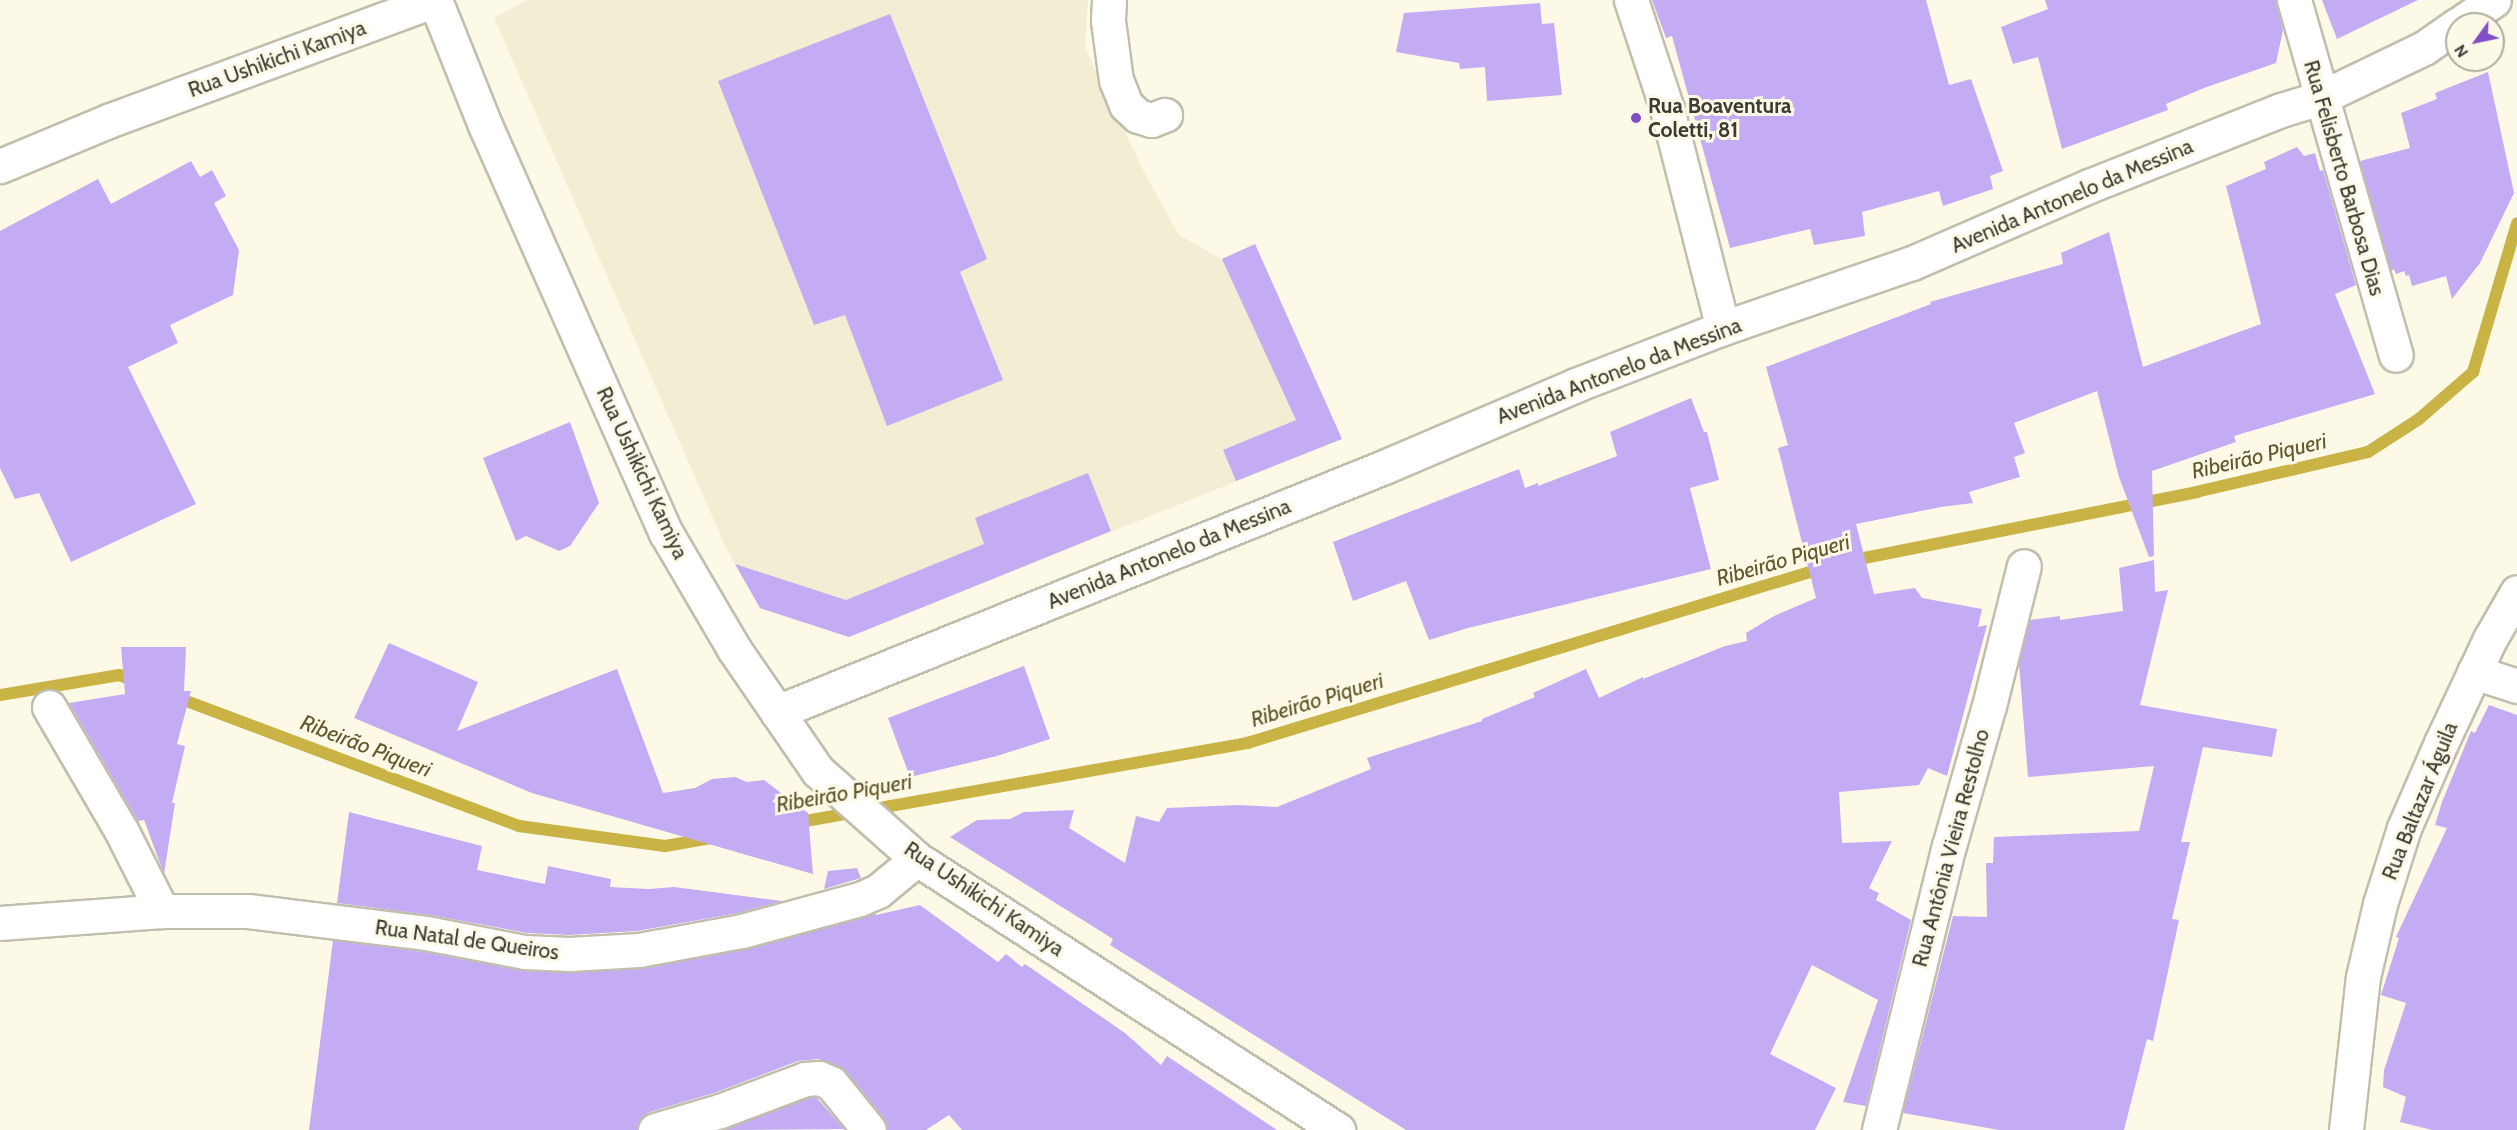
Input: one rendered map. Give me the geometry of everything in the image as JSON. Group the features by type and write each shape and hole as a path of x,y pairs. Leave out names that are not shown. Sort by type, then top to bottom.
{"street":[{"name":"Rua Ushikichi Kamiya","path":"0,166 108,121 435,0 485,125 666,533 734,649 818,771 908,852 1338,1130"},
{"path":"1109,0 1108,21 1116,80 1126,105 1138,116 1151,120 1166,115"},
{"path":"1631,0 1667,109 1723,328"},
{"name":"Rua Felisberto Barbosa Dias","path":"2294,0 2320,98 2396,355"},
{"name":"Avenida Antonelo da Messina","path":"2477,12 2494,0"},
{"name":"Avenida Antonelo da Messina","path":"777,712 1384,467 1576,385 1723,328 1912,263 2088,186 2281,110 2320,98 2424,48 2445,34"},
{"name":"Rua Antônia Vieira Restolho","path":"1879,1130 1949,846 1989,706 2024,566"},
{"name":"Rua Baltazar Águila","path":"2346,1130 2363,977 2379,904 2404,828 2474,672 2517,592"},
{"path":"2474,672 2517,686"},
{"path":"49,707 121,830 162,911"},
{"name":"Rua Natal de Queiros","path":"0,924 162,911 248,911 426,933 525,952 568,954 639,950 742,931 860,899 878,891 908,852"},
{"path":"655,1130 720,1111 805,1079 819,1078 831,1083 869,1130"}],"shaded area":[{"path":"528,0 1088,0 1085,48 1142,168 1179,235 1222,259 1255,244 1342,439 849,637 760,608 727,550 494,18"}],"building":[{"path":"1652,0 1926,0 1949,85 1971,79 2003,171 1990,176 1993,189 1943,206 1939,191 1862,212 1865,236 1814,245 1810,229 1730,248 1672,36 1666,38"},
{"path":"2045,0 2276,0 2283,30 2276,63 2204,88 2166,104 2168,110 2062,149 2038,57 2013,64 2001,27 2048,9"},
{"path":"2322,0 2418,0 2337,39"},
{"path":"1540,3 1542,24 1554,23 1562,95 1487,101 1485,67 1460,69 1459,63 1396,52 1404,13"},
{"path":"890,14 987,259 960,272 1003,380 887,426 845,315 814,325 718,81"},
{"path":"2488,72 2514,193 2480,263 2452,299 2446,276 2412,286 2409,275 2406,276 2404,271 2396,274 2394,269 2391,271 2360,161 2410,148 2401,113 2437,99 2435,93"},
{"path":"2297,147 2304,156 2315,153 2320,171 2323,170 2356,285 2335,294 2375,394 2234,436 2236,442 2152,471 2154,556 2149,557 2119,477 2097,391 2014,423 2025,453 2014,457 2020,477 1969,492 1973,503 1856,524 1874,594 1915,588 1922,598 1982,609 1978,627 1987,625 1947,776 1928,768 1919,785 1839,792 1842,843 1892,841 1869,888 1879,893 1876,900 1911,920 1866,1106 1843,1102 1878,1000 1812,965 1770,1054 1836,1088 1815,1130 1406,1130 1110,945 1113,939 950,837 977,820 1010,819 1024,812 1074,810 1069,828 1125,863 1136,816 1159,822 1167,808 1239,805 1277,807 1371,769 1367,758 1482,721 1482,719 1535,697 1533,693 1586,669 1599,698 1643,677 1643,679 1725,646 1747,641 1746,633 1774,616 1816,598 1778,448 1788,445 1766,367 1931,304 1930,302 2063,264 2061,253 2109,232 2143,367 2261,324 2226,186 2266,169 2264,162"},
{"path":"191,161 200,177 212,170 226,196 214,203 239,250 233,295 170,325 178,343 128,367 196,504 71,562 39,493 15,499 0,468 0,231 98,179 111,204"},
{"path":"1255,244 1342,439 1236,481 1223,450 1296,420 1222,259"},
{"path":"1691,398 1704,432 1707,432 1719,480 1690,488 1711,569 1468,628 1429,640 1406,581 1353,601 1333,542 1519,469 1525,488 1538,483 1538,486 1617,456 1610,432"},
{"path":"570,422 599,503 570,546 559,551 526,536 516,541 483,458"},
{"path":"1088,473 1111,531 849,637 760,608 735,564 846,600 984,544 975,518"},
{"path":"2154,560 2155,592 2168,590 2140,705 2277,729 2272,757 2203,747 2181,842 2190,842 2172,919 2179,920 2153,1041 2147,1039 2124,1130 1999,1130 1903,1113 1953,916 1987,917 1986,863 1993,863 1994,837 2139,831 2154,766 2028,777 2019,663 2030,620 2060,616 2060,620 2123,611 2119,568"},
{"path":"389,643 478,682 457,731 617,669 663,793 695,788 712,779 735,777 747,782 764,780 808,813 813,874 532,793 354,718"},
{"path":"121,647 186,647 184,691 191,691 177,744 185,746 172,803 175,803 164,874 144,820 138,821 69,703 125,694"},
{"path":"1024,666 1050,739 997,756 910,777 888,718"},
{"path":"2489,705 2517,715 2517,1130 2432,1130 2400,1122 2406,1097 2383,1087 2384,1070 2406,1003 2381,995 2399,938 2396,937 2447,828 2435,825 2442,802 2471,731 2475,733"},
{"path":"349,812 482,846 477,870 545,884 548,866 611,879 610,887 649,889 674,887 782,901 738,913 637,931 569,935 527,933 430,915 337,903"},
{"path":"857,868 861,878 824,889 828,871"},
{"path":"920,905 998,962 1006,954 1022,967 1025,964 1125,1033 1161,1065 1167,1056 1277,1130 962,1130 949,1115 926,1130 887,1130 884,1118 846,1071 818,1059 798,1061 714,1093 650,1112 641,1118 637,1130 309,1130 333,940 423,952 524,971 570,973 640,969 747,949 875,913 876,915"},
{"path":"816,1097 844,1129 722,1130 809,1098"}],"waterway":[{"name":"Ribeirão Piqueri","path":"1849,561 2196,492 2368,452 2419,419 2473,372 2517,223"},
{"name":"Ribeirão Piqueri","path":"794,823 1247,743 1823,568"},
{"name":"Ribeirão Piqueri","path":"0,695 119,675 137,682"},
{"name":"Ribeirão Piqueri","path":"173,696 519,826 665,846 712,838"}],"place":[{"name":"Rua Boaventura Coletti, 81","path":"1636,118"}]}
